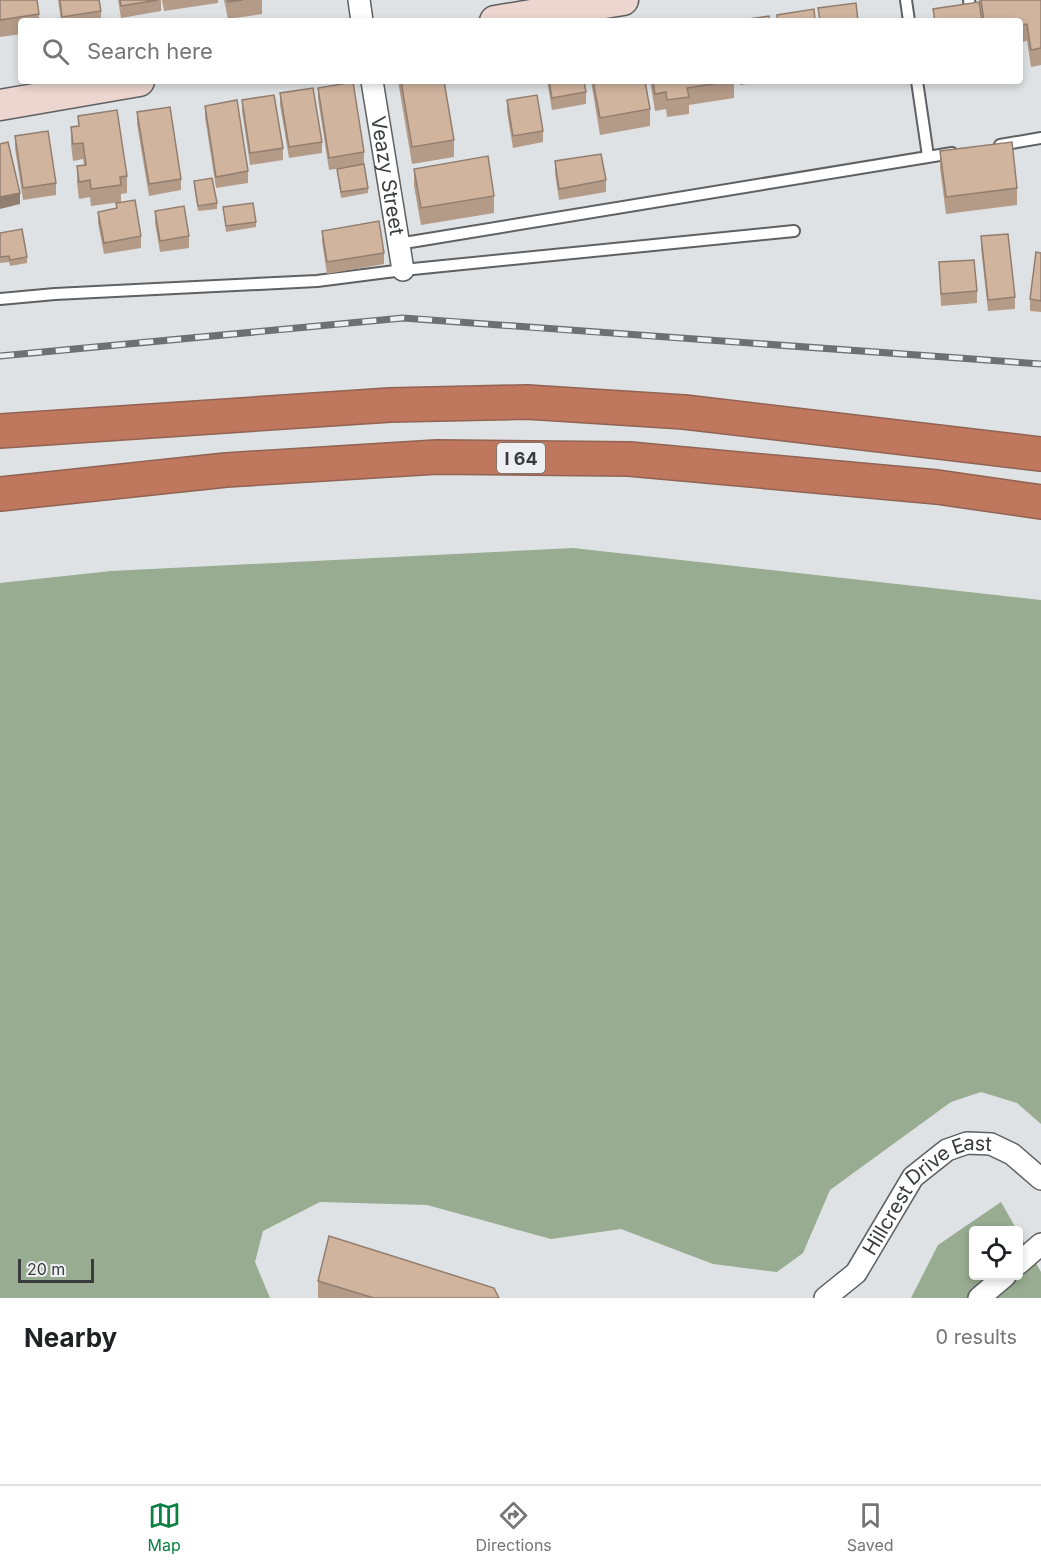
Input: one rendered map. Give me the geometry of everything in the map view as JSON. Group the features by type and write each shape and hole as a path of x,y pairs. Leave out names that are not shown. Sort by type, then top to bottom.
{"highway":[{"path":"0,431 390,405 527,402 684,412 1041,454"},
{"name":"I 64","path":"0,494 226,470 437,457 629,459 937,487 1041,502"}],"street":[{"path":"359,0 362,18"},
{"path":"513,18 622,0"},
{"path":"0,105 122,84"},
{"name":"Veazy Street","path":"372,84 403,270"},
{"name":"Hillcrest Drive East","path":"825,1298 856,1273 913,1177 947,1150 967,1143 991,1144 1012,1154 1041,1179"},
{"path":"1023,1260 1041,1244"},
{"path":"979,1298 999,1280"}],"lane":[{"path":"906,0 909,18"},
{"path":"969,0 972,18"},
{"path":"917,84 928,156"},
{"path":"986,147 1041,138"},
{"path":"398,243 964,151"},
{"path":"0,299 55,294 317,281 403,270 794,231"}],"green space":[{"path":"573,548 1041,600 1041,1124 1017,1103 981,1092 951,1102 830,1190 803,1253 777,1272 713,1264 621,1229 551,1239 427,1205 320,1202 263,1231 255,1262 270,1298 0,1298 0,583 111,571"},
{"path":"1001,1202 1015,1226 969,1226 969,1280 1023,1280 1023,1240 1041,1272 1041,1298 911,1298 938,1245"}],"building":[{"path":"0,0 37,0 39,14 0,20"},
{"path":"60,0 99,0 101,11 62,17"},
{"path":"120,0 158,0 121,6"},
{"path":"981,0 1041,0 1041,48 1031,50 1027,24 1023,25 1023,18 984,18"},
{"path":"979,2 982,18 934,18 933,9"},
{"path":"856,3 858,18 820,18 818,8"},
{"path":"814,9 815,18 777,18 777,15"},
{"path":"353,84 364,152 329,158 318,88"},
{"path":"402,84 445,84 454,140 412,147"},
{"path":"550,84 585,84 586,92 552,98"},
{"path":"594,84 646,84 650,109 600,118"},
{"path":"653,84 712,84 687,88 689,97 667,100 666,92 655,94"},
{"path":"313,88 322,142 289,147 280,93"},
{"path":"274,95 283,148 250,153 242,100"},
{"path":"537,95 543,131 513,136 507,100"},
{"path":"237,100 248,171 216,177 205,106"},
{"path":"170,107 181,179 149,184 137,112"},
{"path":"117,110 127,176 120,177 121,185 91,189 90,180 79,182 77,166 86,165 83,143 73,144 71,127 79,126 78,116"},
{"path":"48,131 56,183 23,188 15,136"},
{"path":"8,142 20,193 0,197 0,144"},
{"path":"1012,142 1017,188 946,197 940,151"},
{"path":"601,154 606,180 559,189 555,161"},
{"path":"488,156 494,196 421,208 414,169"},
{"path":"364,164 368,188 341,192 337,169"},
{"path":"212,178 217,203 198,206 194,181"},
{"path":"135,200 141,236 104,243 98,212 117,208 116,203"},
{"path":"253,203 256,222 226,226 223,207"},
{"path":"184,206 189,236 160,241 155,211"},
{"path":"379,221 384,253 327,262 322,231"},
{"path":"22,229 27,257 10,260 9,256 0,257 0,233"},
{"path":"1008,234 1015,297 988,300 981,236"},
{"path":"1036,252 1041,253 1041,301 1030,299"},
{"path":"974,260 977,291 941,294 939,262"},
{"path":"329,1236 494,1288 499,1298 374,1298 318,1281"}],"railway":[{"path":"0,356 403,318 1041,364"}]}
